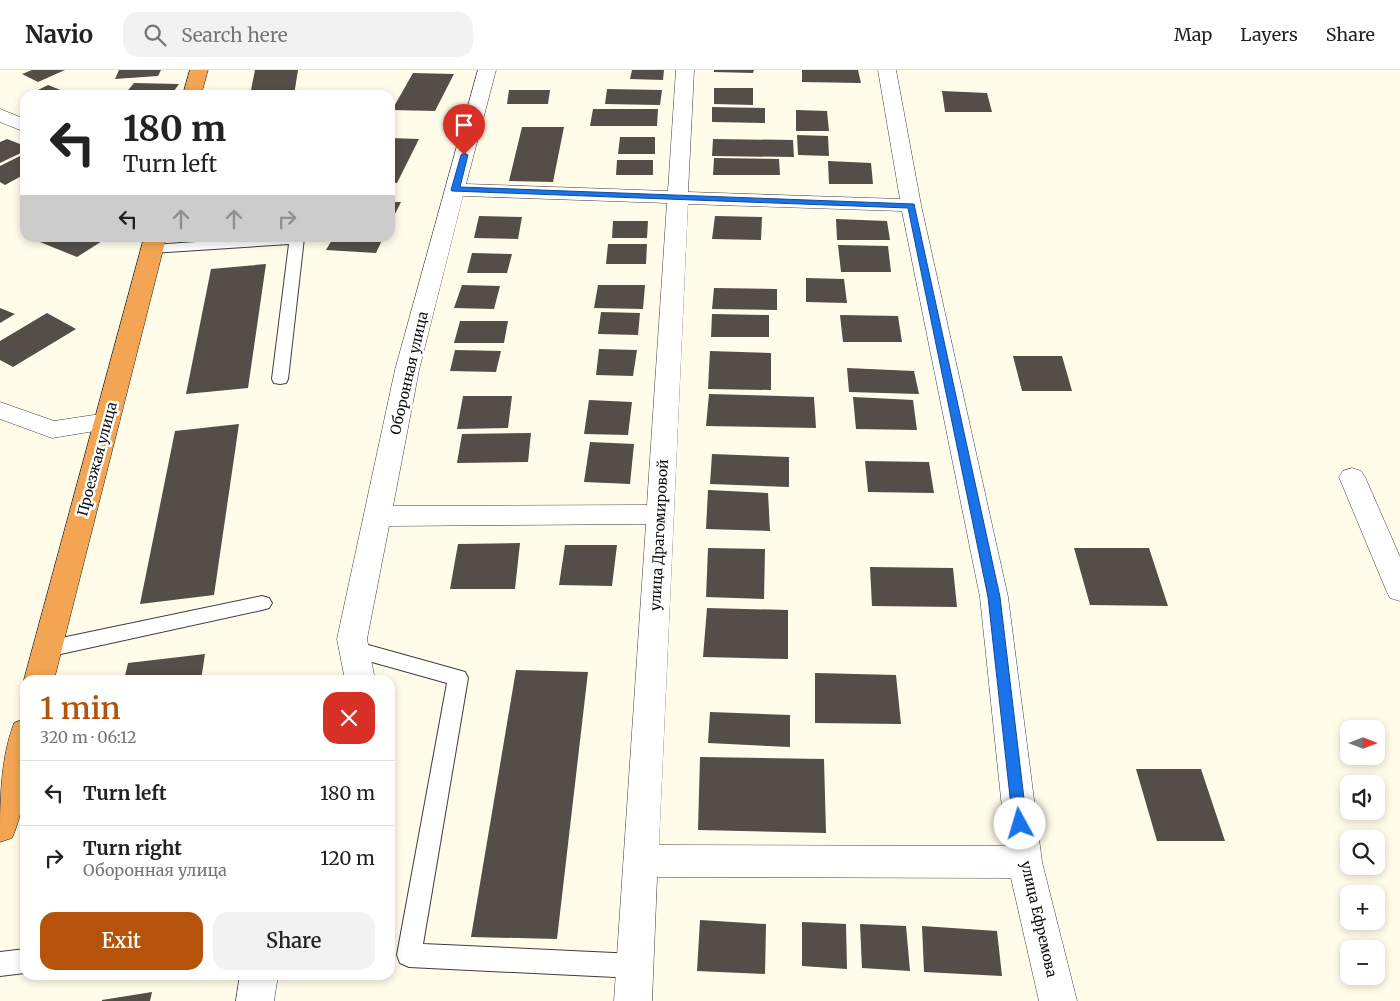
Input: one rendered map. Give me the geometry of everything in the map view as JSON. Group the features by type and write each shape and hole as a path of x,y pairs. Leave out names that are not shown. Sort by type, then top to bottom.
{"highway":[{"path":"193,90 199,70"},
{"name":"Проезжая улица","path":"40,675 153,243"},
{"path":"0,827 6,785 20,746"}],"street":[{"name":"Оборонная улица","path":"359,675 352,638 407,370 487,70"},
{"name":"улица Драгомировой","path":"633,1001 685,70"},
{"name":"улица Ефремова","path":"887,70 911,205 994,597 1024,862 1058,1001"},
{"path":"0,114 20,124"},
{"path":"455,190 911,205"},
{"path":"0,410 52,430 106,421"},
{"path":"1352,476 1400,590"},
{"path":"377,516 660,514"},
{"path":"642,860 1024,862"},
{"path":"255,1001 258,980"}],"lane":[{"path":"153,243 182,242"},
{"path":"280,379 296,242"},
{"path":"47,649 262,603"},
{"path":"354,649 458,678 409,955 635,966"},
{"path":"0,964 20,962"}],"building":[{"path":"32,70 65,70 38,82 22,74"},
{"path":"119,70 161,70 158,76 115,79"},
{"path":"255,70 298,70 295,90 251,90"},
{"path":"632,70 664,70 663,80 630,79"},
{"path":"714,70 754,70 753,73 714,72"},
{"path":"802,70 858,70 861,83 802,82"},
{"path":"413,73 454,74 435,111 395,110 395,105"},
{"path":"134,83 179,84 175,90 128,90"},
{"path":"48,85 60,90 38,90"},
{"path":"714,88 753,88 753,105 714,104"},
{"path":"607,89 662,90 660,105 605,104"},
{"path":"509,90 550,90 548,104 507,104"},
{"path":"942,91 987,93 992,112 945,112"},
{"path":"712,107 765,108 765,123 712,122"},
{"path":"593,109 658,109 657,126 590,126"},
{"path":"796,110 827,111 829,131 796,131"},
{"path":"522,127 564,127 553,182 509,181"},
{"path":"797,135 828,136 829,156 798,155"},
{"path":"620,137 655,137 655,154 618,154"},
{"path":"395,138 419,139 397,183 395,183"},
{"path":"7,139 20,144 20,153 0,163 0,142"},
{"path":"713,139 793,140 794,157 712,156"},
{"path":"20,156 20,177 5,185 0,182 0,166"},
{"path":"714,158 779,159 780,175 713,175"},
{"path":"617,160 653,160 653,175 616,175"},
{"path":"828,161 871,163 873,184 829,184"},
{"path":"395,202 401,202 395,214"},
{"path":"479,216 522,217 518,239 474,238"},
{"path":"715,216 762,217 761,240 712,239"},
{"path":"836,219 887,221 890,240 837,240"},
{"path":"613,221 648,221 647,238 612,238"},
{"path":"40,242 101,242 77,257"},
{"path":"331,242 381,242 376,253 326,250"},
{"path":"608,244 647,244 646,264 606,264"},
{"path":"838,245 888,246 891,272 841,272"},
{"path":"472,253 512,254 507,273 467,273"},
{"path":"266,264 248,388 186,394 211,269"},
{"path":"806,278 844,279 847,303 806,302"},
{"path":"462,285 500,286 494,309 454,308"},
{"path":"598,285 645,285 643,309 594,308"},
{"path":"714,288 777,289 777,310 712,309"},
{"path":"0,308 15,314 0,323"},
{"path":"601,312 640,313 638,335 598,334"},
{"path":"47,313 76,329 13,367 0,360 0,341"},
{"path":"712,314 769,315 769,337 711,337"},
{"path":"840,315 898,316 902,342 843,342"},
{"path":"460,321 508,321 504,343 454,343"},
{"path":"599,349 637,350 633,376 596,375"},
{"path":"455,350 501,351 496,372 450,371"},
{"path":"710,351 771,353 771,390 708,389"},
{"path":"1013,356 1062,356 1072,391 1022,391"},
{"path":"847,368 914,371 919,394 849,392"},
{"path":"709,394 814,397 816,428 706,426"},
{"path":"463,396 512,396 508,428 457,429"},
{"path":"853,397 913,400 917,430 856,429"},
{"path":"589,400 632,402 628,435 584,434"},
{"path":"239,424 214,595 140,604 175,431"},
{"path":"531,433 528,462 457,463 462,434"},
{"path":"590,442 634,444 630,484 584,482"},
{"path":"712,454 789,457 789,487 710,484"},
{"path":"865,461 929,462 934,493 868,492"},
{"path":"708,490 768,493 770,531 706,529"},
{"path":"520,543 515,589 450,589 458,544"},
{"path":"565,545 617,545 612,586 559,585"},
{"path":"708,548 765,549 764,599 706,597"},
{"path":"1074,548 1149,548 1168,606 1090,605"},
{"path":"870,567 953,568 957,607 872,606"},
{"path":"707,608 788,610 788,659 703,657"},
{"path":"205,654 202,675 125,675 128,663"},
{"path":"516,670 588,672 557,939 471,937"},
{"path":"815,673 896,675 901,724 815,723"},
{"path":"710,712 790,715 790,747 708,743"},
{"path":"700,757 824,759 826,833 698,830"},
{"path":"1136,769 1201,769 1225,841 1157,841"},
{"path":"700,920 766,924 765,974 697,971"},
{"path":"802,922 846,924 847,969 802,966"},
{"path":"860,924 906,926 910,971 862,968"},
{"path":"922,926 997,931 1002,976 924,972"},
{"path":"152,992 150,1001 102,1001 102,1000"}],"route":[{"path":"464,155 455,190 911,205 994,597 1020,824"}]}
